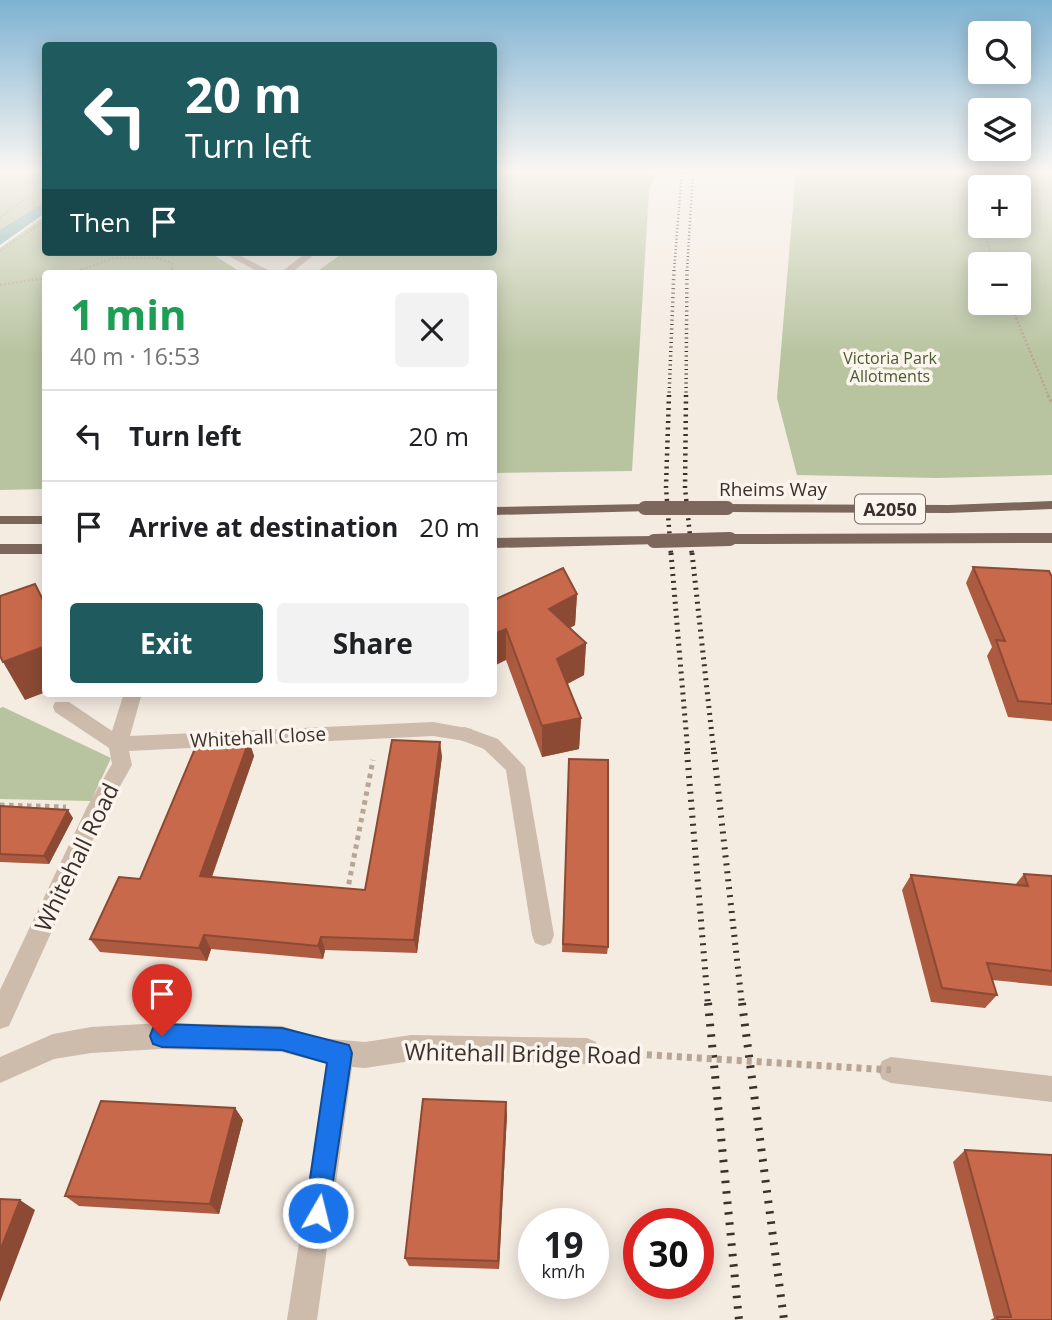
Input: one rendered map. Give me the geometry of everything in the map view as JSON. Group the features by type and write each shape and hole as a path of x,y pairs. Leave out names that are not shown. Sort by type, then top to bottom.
{"main road":[{"name":"Rheims Way","path":"497,511 645,508 949,509 1052,505"},
{"path":"0,520 42,520"},
{"name":"A2050","path":"497,543 1052,538"},
{"path":"0,549 42,549"}],"street":[{"path":"234,256 263,270"},
{"path":"289,270 308,256"},
{"name":"Whitehall Road","path":"0,1017 97,807 122,765 118,744 132,697"},
{"path":"62,707 118,744"},
{"name":"Whitehall Close","path":"118,744 433,729 465,734 491,744 515,767 543,935"},
{"name":"Whitehall Bridge Road","path":"0,1070 53,1047 91,1040 162,1036 282,1039 320,1051 365,1055 411,1048 587,1051"},
{"path":"302,1320 341,1053"},
{"path":"891,1070 1052,1089"}],"path":[{"path":"0,251 29,232"},
{"path":"81,270 114,258 157,258 172,264 172,270"},
{"path":"0,285 42,279"},
{"path":"1015,315 1052,404"},
{"path":"345,906 377,731"},
{"path":"0,805 97,807"},
{"name":"Whitehall Bridge Road","path":"587,1051 891,1070"}],"green space":[{"path":"0,232 10,232 0,239"},
{"path":"23,232 42,232 42,256 215,256 237,270 42,270 42,489 0,490 0,248"},
{"path":"497,232 647,232 632,471 497,473 497,270 319,270 338,256 497,256"},
{"name":"Victoria Park Allotments","path":"791,232 968,232 968,238 1031,238 1031,232 1052,232 1052,475 936,478 797,475 777,398"},
{"path":"3,707 111,758 91,801 0,799 0,708"}],"water":[{"path":"0,232 19,232 0,245"}],"building":[{"path":"973,567 1049,571 1052,577 1052,704 1018,701 996,640 1005,641"},
{"path":"563,568 577,594 549,609 586,643 557,659 581,718 542,726 506,629 497,633 497,599"},
{"path":"35,584 42,598 42,647 3,662 0,656 0,596"},
{"path":"199,739 249,741 200,876 365,890 392,740 440,742 414,940 321,937 318,946 204,935 199,948 90,939 119,877 140,879"},
{"path":"569,759 608,760 608,947 563,944"},
{"path":"0,806 68,810 44,856 0,854"},
{"path":"1024,874 1052,876 1052,971 987,963 997,995 942,988 911,875 1028,886"},
{"path":"423,1099 506,1102 498,1261 405,1258"},
{"path":"101,1101 235,1108 210,1204 65,1196"},
{"path":"965,1150 1052,1155 1052,1320 998,1320 997,1317 1011,1317"},
{"path":"0,1199 20,1200 0,1251"}],"railway":[{"path":"674,271 677,232"},
{"path":"687,271 689,232"},
{"path":"669,397 674,269"},
{"path":"686,397 687,269"},
{"path":"669,395 666,487 671,555"},
{"path":"686,395 685,488 692,555"},
{"path":"671,553 688,754"},
{"path":"692,553 714,754"},
{"path":"687,752 708,1005"},
{"path":"714,752 742,1005"},
{"path":"708,1003 739,1320"},
{"path":"742,1003 784,1320"}],"route":[{"path":"162,1036 227,1035 282,1039 320,1051 341,1053 318,1213"}]}
